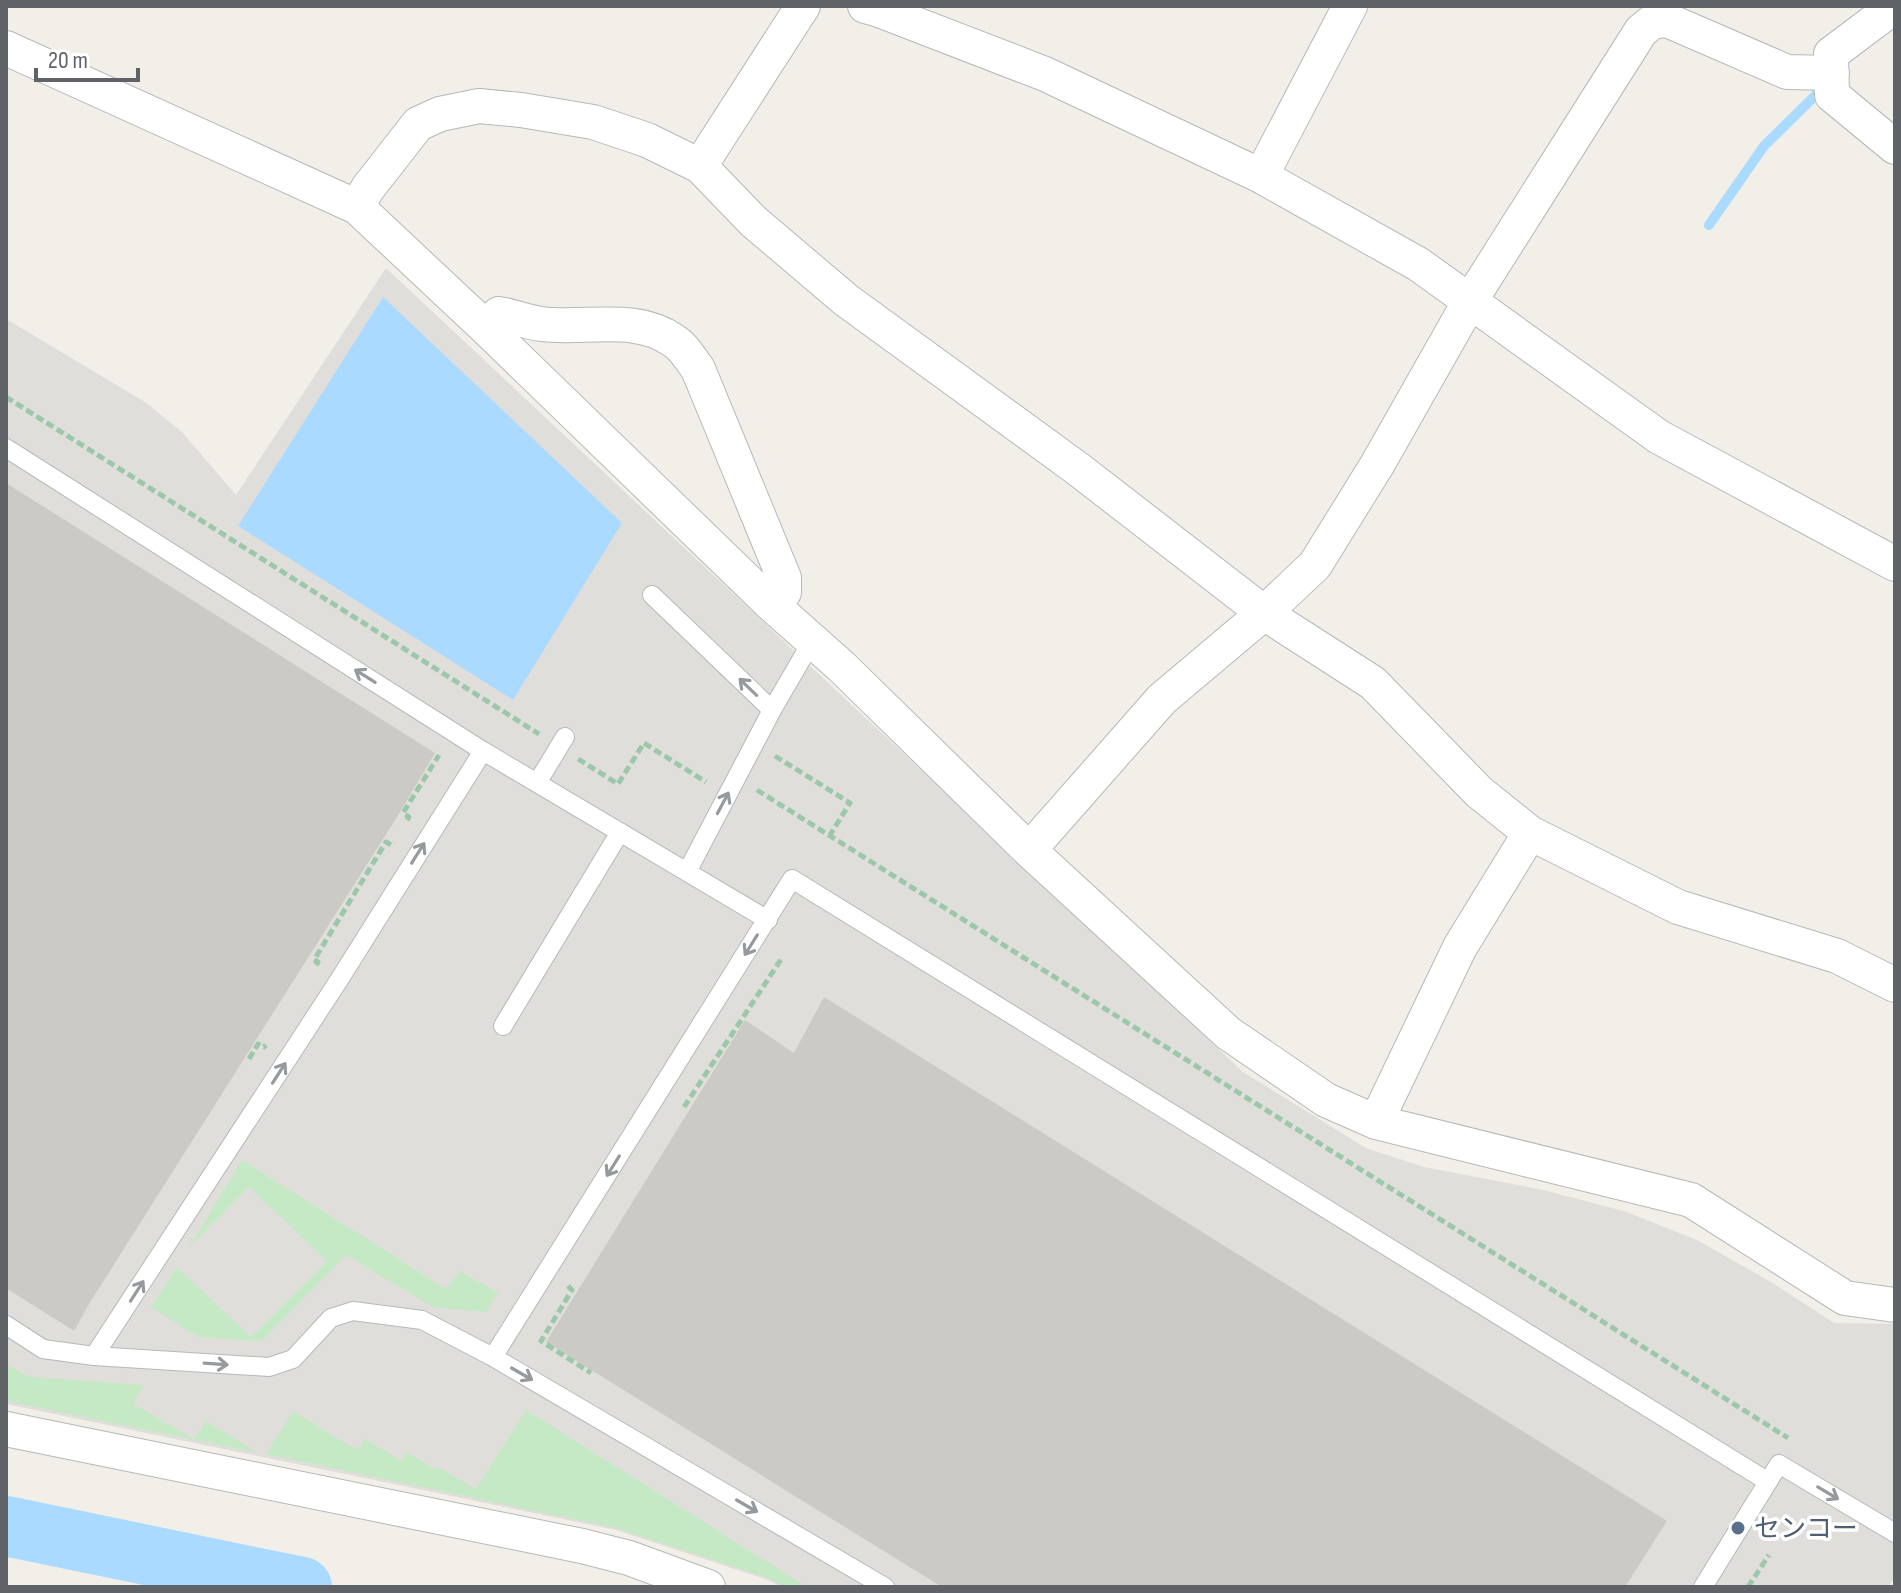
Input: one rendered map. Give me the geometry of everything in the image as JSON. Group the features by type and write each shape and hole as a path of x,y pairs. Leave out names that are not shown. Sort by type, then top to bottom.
{"street":[{"path":"700,166 803,6"},
{"path":"865,6 1045,74 1261,176 1418,264 1659,437 1895,564"},
{"path":"1261,176 1350,6"},
{"path":"1895,6 1831,54 1832,95 1895,147"},
{"path":"1029,850 1162,699 1264,613 1315,565 1377,465 1470,301 1641,31 1652,22 1667,20 1787,72 1832,73"},
{"path":"6,48 357,207 770,603 842,667 1029,850 1228,1033 1326,1100 1376,1122 1691,1200 1845,1298 1895,1305"},
{"path":"357,207 418,124 440,114 479,106 593,122 647,140 700,166 753,221 846,300 1078,469 1264,613 1373,683 1479,792 1530,833 1678,907 1837,956 1895,985"},
{"path":"485,327 499,314 540,324 618,324 651,329 675,341 698,369 784,578 784,592 770,603"},
{"path":"1376,1122 1460,947 1530,833"},
{"path":"6,1429 582,1546 629,1558 708,1587"}],"lane":[{"path":"6,448 483,751 768,920"},
{"path":"652,595 772,710"},
{"path":"687,872 772,710 804,655 816,646"},
{"path":"537,783 562,742"},
{"path":"94,1356 483,751"},
{"path":"503,1026 620,832"},
{"path":"493,1357 792,879 1767,1481"},
{"path":"6,1325 43,1349 94,1356 269,1367 293,1359 331,1318 353,1311 422,1320 493,1357 885,1587"},
{"path":"1703,1587 1779,1464 1895,1533"}],"path":[{"path":"6,397 562,742 618,784 644,743 712,785 724,769 1788,1437"},
{"path":"764,749 850,803 830,835"},
{"path":"403,826 409,817 403,813 439,755"},
{"path":"310,974 318,962 314,960 386,842 391,845 397,836"},
{"path":"679,1115 782,958"},
{"path":"249,1059 258,1044 264,1047 272,1035"},
{"path":"567,1285 572,1290 541,1341 591,1373"},
{"path":"1748,1587 1769,1555"}],"shaded area":[{"path":"386,268 1243,1072 1366,1148 1424,1167 1539,1189 1624,1211 1697,1240 1771,1282 1834,1323 1895,1324 1895,1577 1888,1587 782,1587 616,1530 6,1404 6,319 145,402 182,432 236,495"}],"green space":[{"path":"242,1160 446,1289 460,1271 498,1293 486,1312 433,1307 346,1255 262,1341 198,1337 151,1307 177,1267 251,1337 327,1261 249,1187 188,1249"},
{"path":"6,1364 29,1377 144,1385 133,1404 194,1439 206,1421 258,1453 6,1401"},
{"path":"526,1410 807,1587 785,1587 768,1578 616,1528 266,1454 293,1411 356,1450 365,1439 401,1461 407,1452 476,1489"}],"water":[{"path":"383,297 622,523 513,700 238,526"}],"building":[{"path":"6,483 435,753 74,1331 6,1288"},
{"path":"824,997 1667,1521 1625,1587 942,1587 546,1342 745,1020 794,1053"}],"waterway":[{"path":"1709,225 1764,146 1825,86"},
{"path":"6,1526 302,1587"}],"place":[{"name":"センコー","path":"1738,1528"}]}
